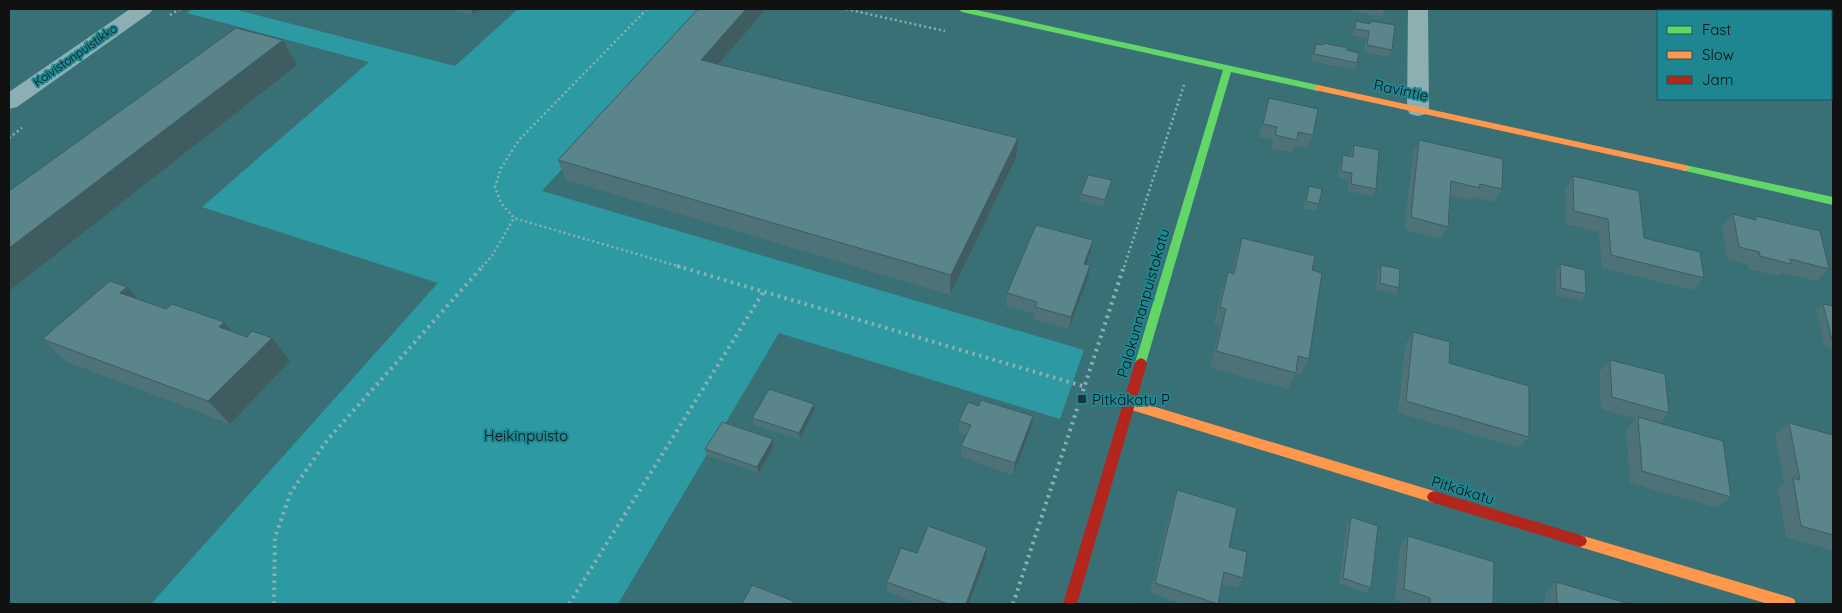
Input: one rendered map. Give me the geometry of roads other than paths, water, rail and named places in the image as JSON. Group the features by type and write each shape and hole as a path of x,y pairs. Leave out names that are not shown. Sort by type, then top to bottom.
{"street":[{"name":"Koivistonpuistikko","path":"9,102 143,9"},
{"name":"Ravintie","path":"962,9 1833,202"},
{"path":"1418,9 1418,109"},
{"name":"Palokunnanpuistokatu","path":"1070,604 1228,67"},
{"name":"Pitkäkatu","path":"1129,404 1789,604"}],"place":[{"name":"Pitkäkatu P","path":"1082,399"}],"park label":[{"name":"Heikinpuisto","path":"526,435"}]}
